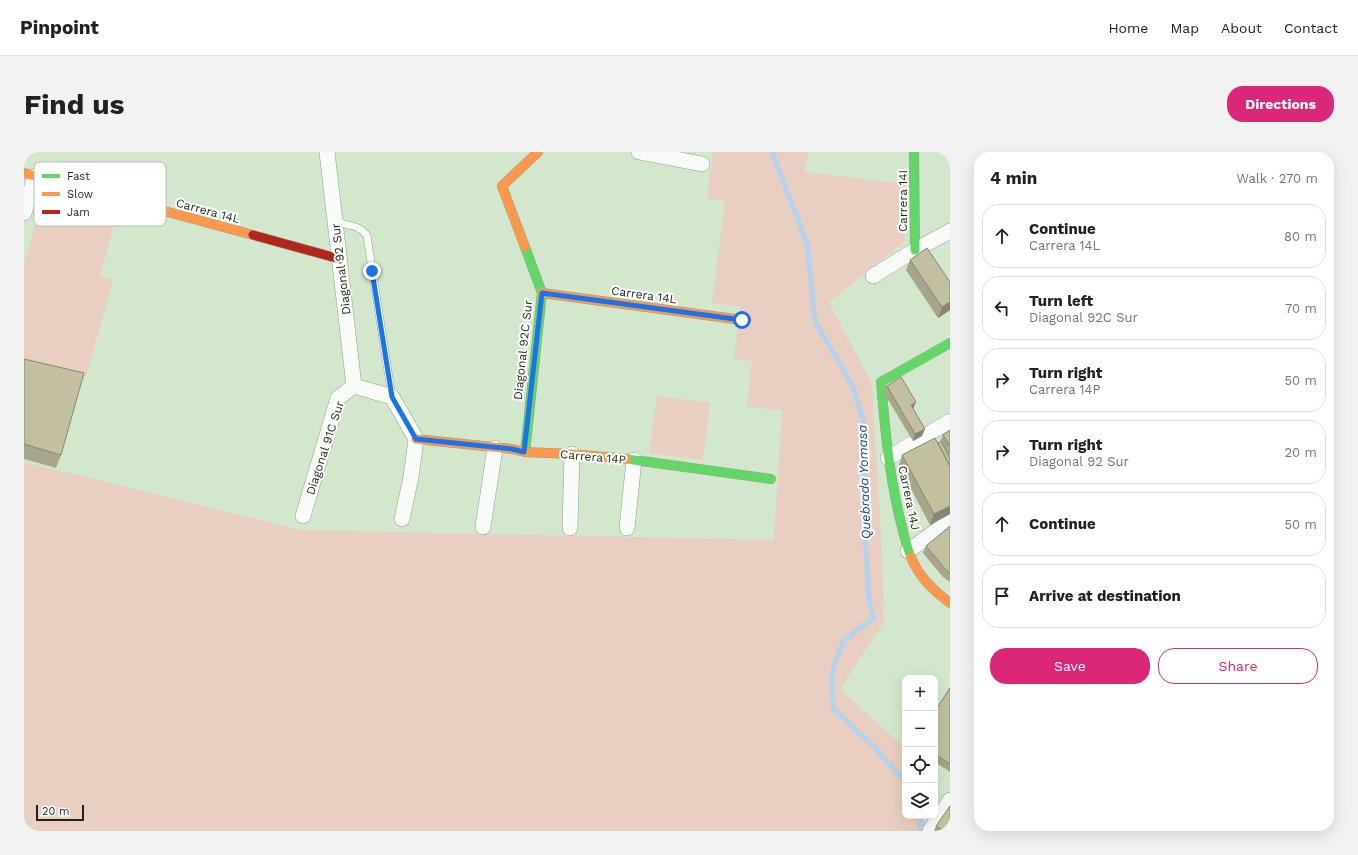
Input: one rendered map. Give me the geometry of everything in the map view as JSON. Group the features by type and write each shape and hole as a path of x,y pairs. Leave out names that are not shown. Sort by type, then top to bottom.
{"street":[{"name":"Diagonal 92 Sur","path":"327,152 354,386"},
{"name":"Diagonal 92C Sur","path":"524,452 542,293 502,186 538,152"},
{"path":"639,152 702,164"},
{"name":"Carrera 14I","path":"914,152 915,250"},
{"path":"24,213 30,174"},
{"name":"Carrera 14L","path":"166,211 340,259"},
{"path":"873,276 915,250 950,231"},
{"name":"Carrera 14L","path":"542,293 742,320"},
{"name":"Carrera 14J","path":"950,343 881,382 888,458 894,497 908,551 919,575 938,595 950,603"},
{"path":"354,386 392,397 416,439 411,477 402,519"},
{"name":"Diagonal 91C Sur","path":"303,516 338,398 354,386"},
{"path":"888,458 950,421"},
{"name":"Carrera 14P","path":"416,439 512,449 524,452 572,454 634,460 771,479"},
{"path":"483,527 495,448"},
{"path":"570,528 572,454"},
{"path":"627,528 634,460"},
{"path":"908,551 950,520"},
{"path":"929,831 950,800"}],"lane":[{"path":"335,222 357,227 363,230 367,236 392,397"}],"shaded area":[{"path":"713,152 808,152 805,172 904,184 905,241 829,302 872,384 882,552 884,622 840,689 902,745 902,819 925,819 925,831 24,831 24,462 301,530 774,540 782,411 747,406 752,361 734,359 740,307 712,303 725,201 707,198"},
{"path":"35,226 114,226 100,276 113,280 85,380 24,364 24,265"},
{"path":"657,396 710,403 703,460 649,453"}],"building":[{"path":"927,248 950,282 950,302 942,307 910,260"},
{"path":"24,359 84,373 61,455 24,444"},
{"path":"901,377 916,402 911,405 925,429 915,434 887,386"},
{"path":"950,430 950,446 943,435"},
{"path":"935,438 950,466 950,506 934,514 902,455"},
{"path":"941,441 950,459 950,466 938,443"},
{"path":"950,526 950,573 926,546"},
{"path":"950,688 950,764 938,756 938,706"},
{"path":"950,806 950,831 943,831 936,826"}],"waterway":[{"name":"Quebrada Yomasa","path":"772,152 807,243 815,321 853,387 863,420 865,530 869,600 874,618 843,641 832,673 833,708 875,748 902,778"},
{"name":"Quebrada Yomasa","path":"920,819 921,831"}],"traffic: fast":[{"path":"914,152 915,250"},
{"path":"525,247 542,293 525,452"},
{"path":"911,557 903,534 890,468 881,382 950,343"},
{"path":"627,459 771,479"}],"traffic: slow":[{"path":"525,247 502,186 538,152"},
{"path":"24,173 34,176"},
{"path":"166,211 253,235"},
{"path":"542,293 742,320"},
{"path":"416,439 512,449 525,452 572,454 627,459"},
{"path":"911,557 918,571 927,583 950,603"}],"traffic: jam":[{"path":"253,235 340,259"}],"route":[{"path":"372,271 392,397 416,439 512,449 524,452 542,293 742,320"}]}
